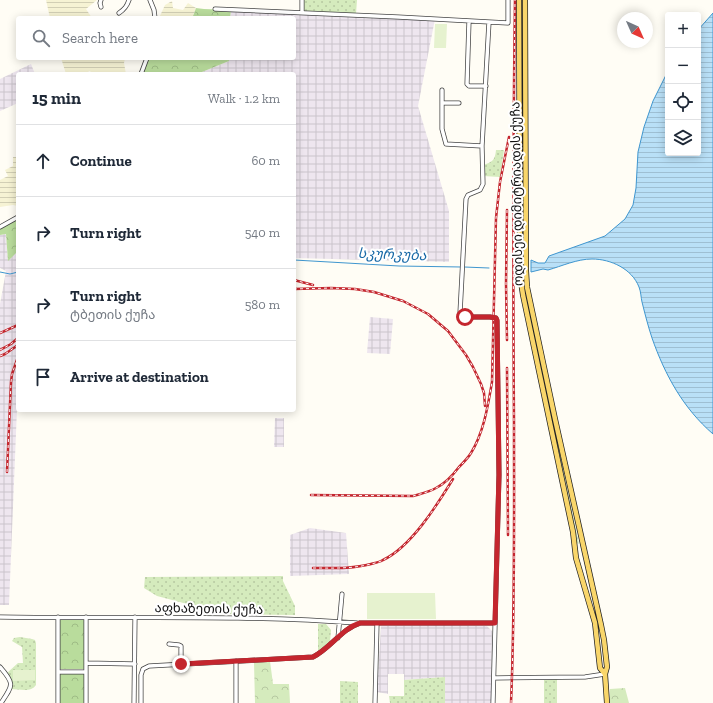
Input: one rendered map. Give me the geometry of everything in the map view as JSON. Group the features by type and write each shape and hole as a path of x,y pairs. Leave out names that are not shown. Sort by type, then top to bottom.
{"main road":[{"name":"ოდისეი დიმიტრიადის ქუჩა","path":"519,0 520,275 524,302 573,532 578,562"},
{"name":"ოდისეი დიმიტრიადის ქუჩა","path":"525,0 526,279 587,562"},
{"path":"575,549 584,549"},
{"path":"578,562 583,564 587,562 604,640 607,667 605,674 607,703"},
{"path":"578,562 595,623 600,668 605,674"}],"street":[{"path":"101,0 101,7"},
{"path":"119,13 126,7 129,0"},
{"path":"150,0 155,16"},
{"path":"302,0 302,13"},
{"path":"214,9 508,23 508,0"},
{"path":"469,21 467,84 469,86 486,86"},
{"path":"489,22 482,146 483,184 480,190 468,194 466,199 460,313 465,319 496,318 497,320 499,475 494,703"},
{"path":"142,72 146,60"},
{"path":"442,90 442,129 446,144 482,146"},
{"path":"442,103 459,103"},
{"path":"0,227 16,218"},
{"path":"338,638 342,594"},
{"name":"აფხაზეთის ქუჩა","path":"0,617 284,619 360,623 495,623"},
{"path":"58,617 58,703"},
{"path":"134,703 135,617"},
{"path":"86,618 86,703"},
{"path":"141,703 141,676 143,670 149,666 313,657 322,652 348,628 360,623"},
{"path":"375,703 377,623"},
{"path":"169,644 181,646 181,664"},
{"path":"236,661 236,703"},
{"path":"86,663 135,664"},
{"path":"0,666 11,681 11,686 1,703"},
{"path":"58,672 86,672"},
{"path":"494,678 584,677 605,674"},
{"path":"134,690 141,689"}],"shaded area":[{"path":"46,0 97,0 86,9 91,16 50,16"},
{"path":"172,1 173,8 183,10 188,3 196,8 193,15 195,16 160,16 165,5"},
{"path":"231,10 435,19 418,106 449,211 449,262 296,258 296,72 202,72 229,60 296,60 296,16 230,16"},
{"path":"62,60 125,60 126,72 65,72"},
{"path":"31,64 34,72 16,72 16,104 0,111 0,79"},
{"path":"13,157 16,157 16,206 0,207 0,180 8,176 5,170 13,166"},
{"path":"6,234 8,260 16,253 17,412 9,605 0,605 0,304 6,271 0,268 0,235"},
{"path":"370,317 393,319 390,354 367,353"},
{"path":"275,418 284,418 284,447 274,447"},
{"path":"310,528 346,533 349,574 290,576 290,535"},
{"path":"381,626 487,626 492,631 491,703 445,703 444,677 404,680 404,674 388,674 388,694 377,692"}],"green space":[{"path":"303,0 357,0 356,14 303,11"},
{"path":"521,0 523,0 524,271 527,301 579,544 577,543 526,300 523,272"},
{"path":"196,8 231,10 230,16 193,16"},
{"path":"435,24 447,24 446,48 434,48"},
{"path":"146,60 229,60 202,72 142,72"},
{"path":"496,150 504,150 500,177 483,176 483,165 489,163 495,157"},
{"path":"16,218 16,253 8,261 6,234 0,235 0,227"},
{"path":"283,576 283,581 295,606 295,615 225,614 157,596 144,588 145,577"},
{"path":"367,593 435,593 436,619 367,619"},
{"path":"60,620 85,620 85,669 59,669"},
{"path":"318,624 326,624 331,630 330,642 318,651"},
{"path":"20,637 35,640 36,643 36,685 28,690 10,689 7,673 18,663 23,663 22,647 12,641 14,638"},
{"path":"270,661 273,684 289,684 290,703 255,703 254,663"},
{"path":"13,670 35,670 35,680 13,681"},
{"path":"59,673 85,673 84,703 59,703"},
{"path":"445,677 445,703 390,703 389,696 404,696 404,680"},
{"path":"557,679 557,703 544,703 544,680"},
{"path":"340,681 358,682 358,703 340,703"},
{"path":"625,688 629,703 610,703 610,689"}],"water":[{"path":"713,13 713,434 702,424 684,402 669,378 652,338 639,287 636,281 626,270 613,263 599,259 586,259 548,270 543,269 531,272 531,260 538,263 545,263 549,256 605,236 625,219 633,205 636,188 638,152 644,127 653,101 665,77 665,156 701,156 701,27"}],"waterway":[{"name":"სკურკუბა","path":"296,260 399,266 461,267"},
{"name":"სკურკუბა","path":"464,267 489,268"},
{"name":"სკურკუბა","path":"0,272 10,274 16,272"}],"railway":[{"path":"511,703 514,564 513,212 515,0"},
{"path":"311,495 413,496 430,491 443,484 452,476 471,453 482,427 492,382 496,218 500,182 509,137"},
{"path":"507,210 507,340"},
{"path":"296,281 313,285"},
{"path":"296,289 331,288 355,289 374,292 403,301 428,314 448,331 466,355 481,384 484,393 485,406"},
{"path":"0,333 16,326"},
{"path":"0,350 16,340"},
{"path":"0,356 16,346"},
{"path":"7,472 11,382 16,363"},
{"path":"507,368 508,535"},
{"path":"313,568 364,566 380,561 393,554 404,546 413,536 453,479"}],"route":[{"path":"181,664 313,657 322,652 348,628 360,623 495,623 499,475 497,320 496,318 490,317 465,317"}]}
